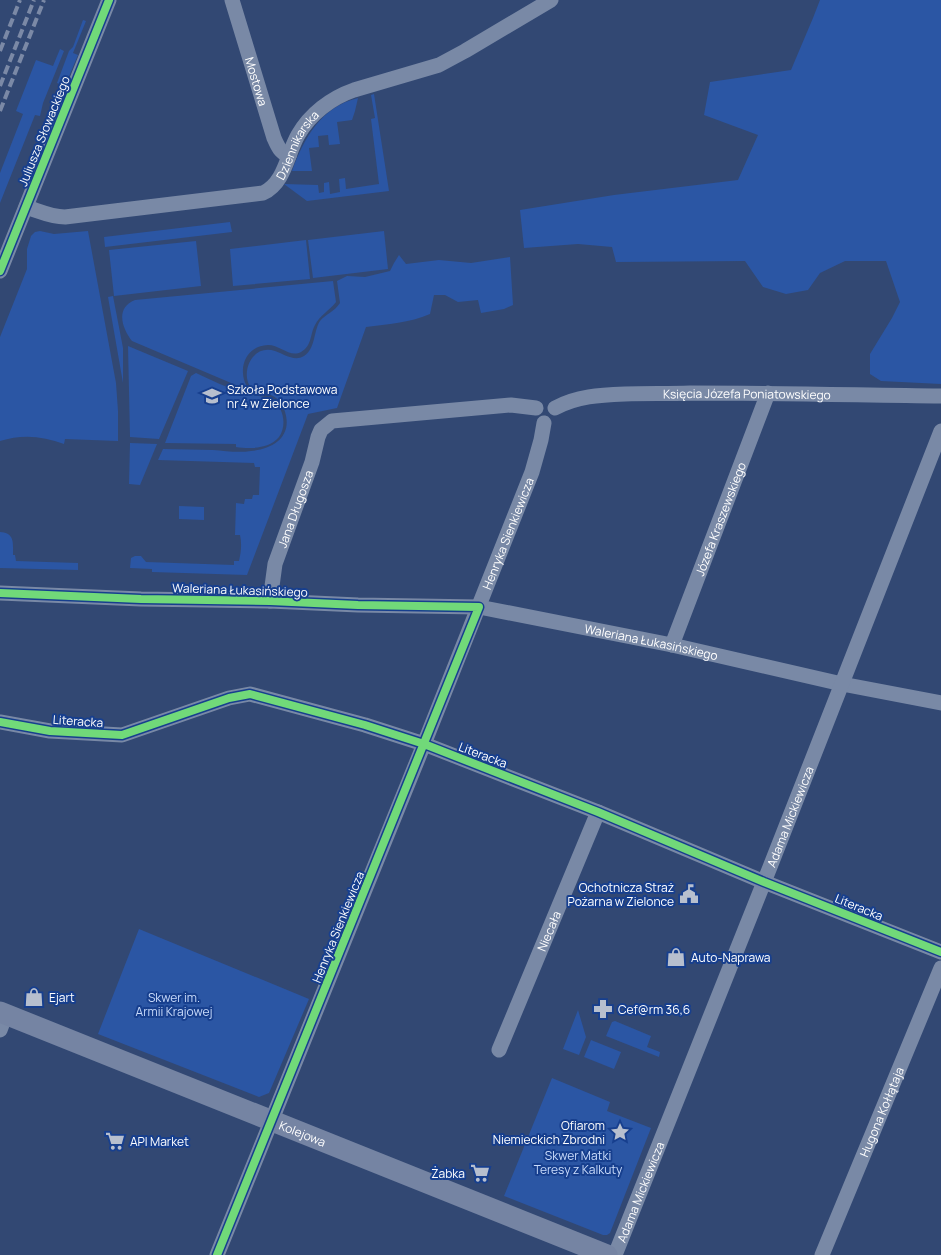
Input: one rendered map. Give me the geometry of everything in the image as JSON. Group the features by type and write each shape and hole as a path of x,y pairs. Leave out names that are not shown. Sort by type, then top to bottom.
{"street":[{"name":"Juliusza Słowackiego","path":"0,271 109,0"},
{"name":"Mostowa","path":"232,0 274,138 281,152 289,156"},
{"name":"Dziennikarska","path":"26,207 46,214 65,217 259,194 268,191 276,184 297,137 307,121 333,99 354,90 440,65 551,0"},
{"name":"Księcia Józefa Poniatowskiego","path":"555,408 574,400 600,395 768,393 941,396"},
{"name":"Józefa Kraszewskiego","path":"672,645 768,393"},
{"path":"541,403 550,404 555,408 554,419 551,421 544,423 536,417 536,408 541,403"},
{"name":"Jana Długosza","path":"270,601 275,564 312,462 318,437 321,430 332,421 511,405 536,408"},
{"name":"Henryka Sienkiewicza","path":"216,1255 479,607 534,466 544,423"},
{"name":"Adama Mickiewicza","path":"615,1255 941,431"},
{"name":"Waleriana Łukasińskiego","path":"0,593 142,599 479,607 672,645 842,684 941,703"},
{"name":"Literacka","path":"0,722 50,730 122,736 228,698 250,694 365,725 424,744 598,812 764,882 941,952"},
{"name":"Niecała","path":"499,1050 598,812"},
{"name":"Hugona Kołłątaja","path":"822,1255 941,968"},
{"name":"Kolejowa","path":"2,1019 271,1120 607,1255"}],"green space":[{"path":"820,0 941,0 941,384 881,381 870,374 870,354 900,302 886,261 845,261 820,273 808,290 786,294 763,287 745,261 616,262 612,247 578,244 524,248 520,210 614,195 738,180 758,135 704,115 710,82 791,70"},
{"path":"83,20 86,21 73,53 78,55 65,86 57,83"},
{"path":"60,49 64,51 43,103 40,116 35,115 0,203 0,173 23,114 16,111 36,60 53,66"},
{"path":"374,94 389,191 307,201 284,184 318,185 319,193 324,192 324,183 329,182 330,194 340,192 339,179 345,178 346,189 379,184 371,119 375,118 371,95"},
{"path":"358,98 352,120 337,122 340,144 329,145 328,135 318,136 319,147 309,148 312,171 292,171 308,136 324,116 345,102"},
{"path":"230,222 232,232 105,247 104,237"},
{"path":"40,231 54,234 88,231 116,383 118,441 65,439 64,444 48,439 16,437 0,441 0,337 27,269 27,249 31,236 35,232"},
{"path":"384,231 388,269 313,278 308,240"},
{"path":"306,240 310,279 233,286 230,249"},
{"path":"196,241 201,286 114,296 109,250"},
{"path":"399,255 406,264 439,260 471,263 510,257 513,305 504,309 481,313 478,300 458,302 445,295 434,295 430,314 406,321 366,327 337,408 308,414 247,575 152,572 152,569 130,568 131,558 135,556 141,556 146,562 234,565 234,561 239,561 241,542 240,535 235,535 236,503 244,504 245,499 252,499 253,495 259,495 260,467 255,467 254,463 158,460 163,449 242,452 260,450 275,444 284,433 286,426 284,409 276,398 254,391 250,387 247,380 247,372 250,361 263,350 275,351 293,358 304,356 311,349 320,321 340,303 337,281 347,276 365,277 390,271"},
{"path":"333,281 336,302 313,328 309,343 305,349 301,352 293,353 268,345 253,350 248,356 244,362 243,377 250,391 132,341 125,330 122,319 125,308 135,300"},
{"path":"113,296 123,348 123,383 108,297"},
{"path":"128,346 188,371 159,439 130,437"},
{"path":"196,373 242,393 265,397 276,403 283,417 283,428 279,437 270,444 253,448 236,447 236,444 165,443 191,376"},
{"path":"130,443 157,444 140,485 129,484"},
{"path":"179,506 204,507 204,520 179,519"},
{"path":"0,532 11,537 13,555 15,555 16,561 78,563 78,570 0,568"},
{"name":"Skwer im. Armii Krajowej","path":"139,929 309,999 269,1093 259,1097 98,1034"},
{"path":"578,1010 586,1037 579,1055 563,1049"},
{"path":"615,1021 651,1036 647,1047 660,1052 659,1057 606,1036 612,1022"},
{"path":"591,1040 621,1052 614,1069 584,1057"},
{"name":"Skwer Matki Teresy z Kalkuty","path":"552,1078 610,1102 607,1111 651,1128 610,1233 607,1235 504,1196"}],"railway":[{"path":"0,51 20,0"},
{"path":"0,86 34,0"},
{"path":"0,111 44,0"}],"cycle path":[{"path":"0,271 109,0"},
{"path":"0,593 141,599 479,607 217,1255"},
{"path":"0,722 50,731 122,735 229,698 250,694 365,725 424,744 598,812 764,882 941,952"}],"place":[{"name":"Szkoła Podstawowa nr 4 w Zielonce","path":"212,396"},
{"name":"Ochotnicza Straż Pożarna w Zielonce","path":"689,894"},
{"name":"Auto-Naprawa","path":"676,957"},
{"name":"Ejart","path":"34,997"},
{"name":"Cef@rm 36,6","path":"603,1009"},
{"name":"Ofiarom Niemieckich Zbrodni","path":"620,1132"},
{"name":"API Market","path":"115,1141"},
{"name":"Żabka","path":"480,1173"}]}
